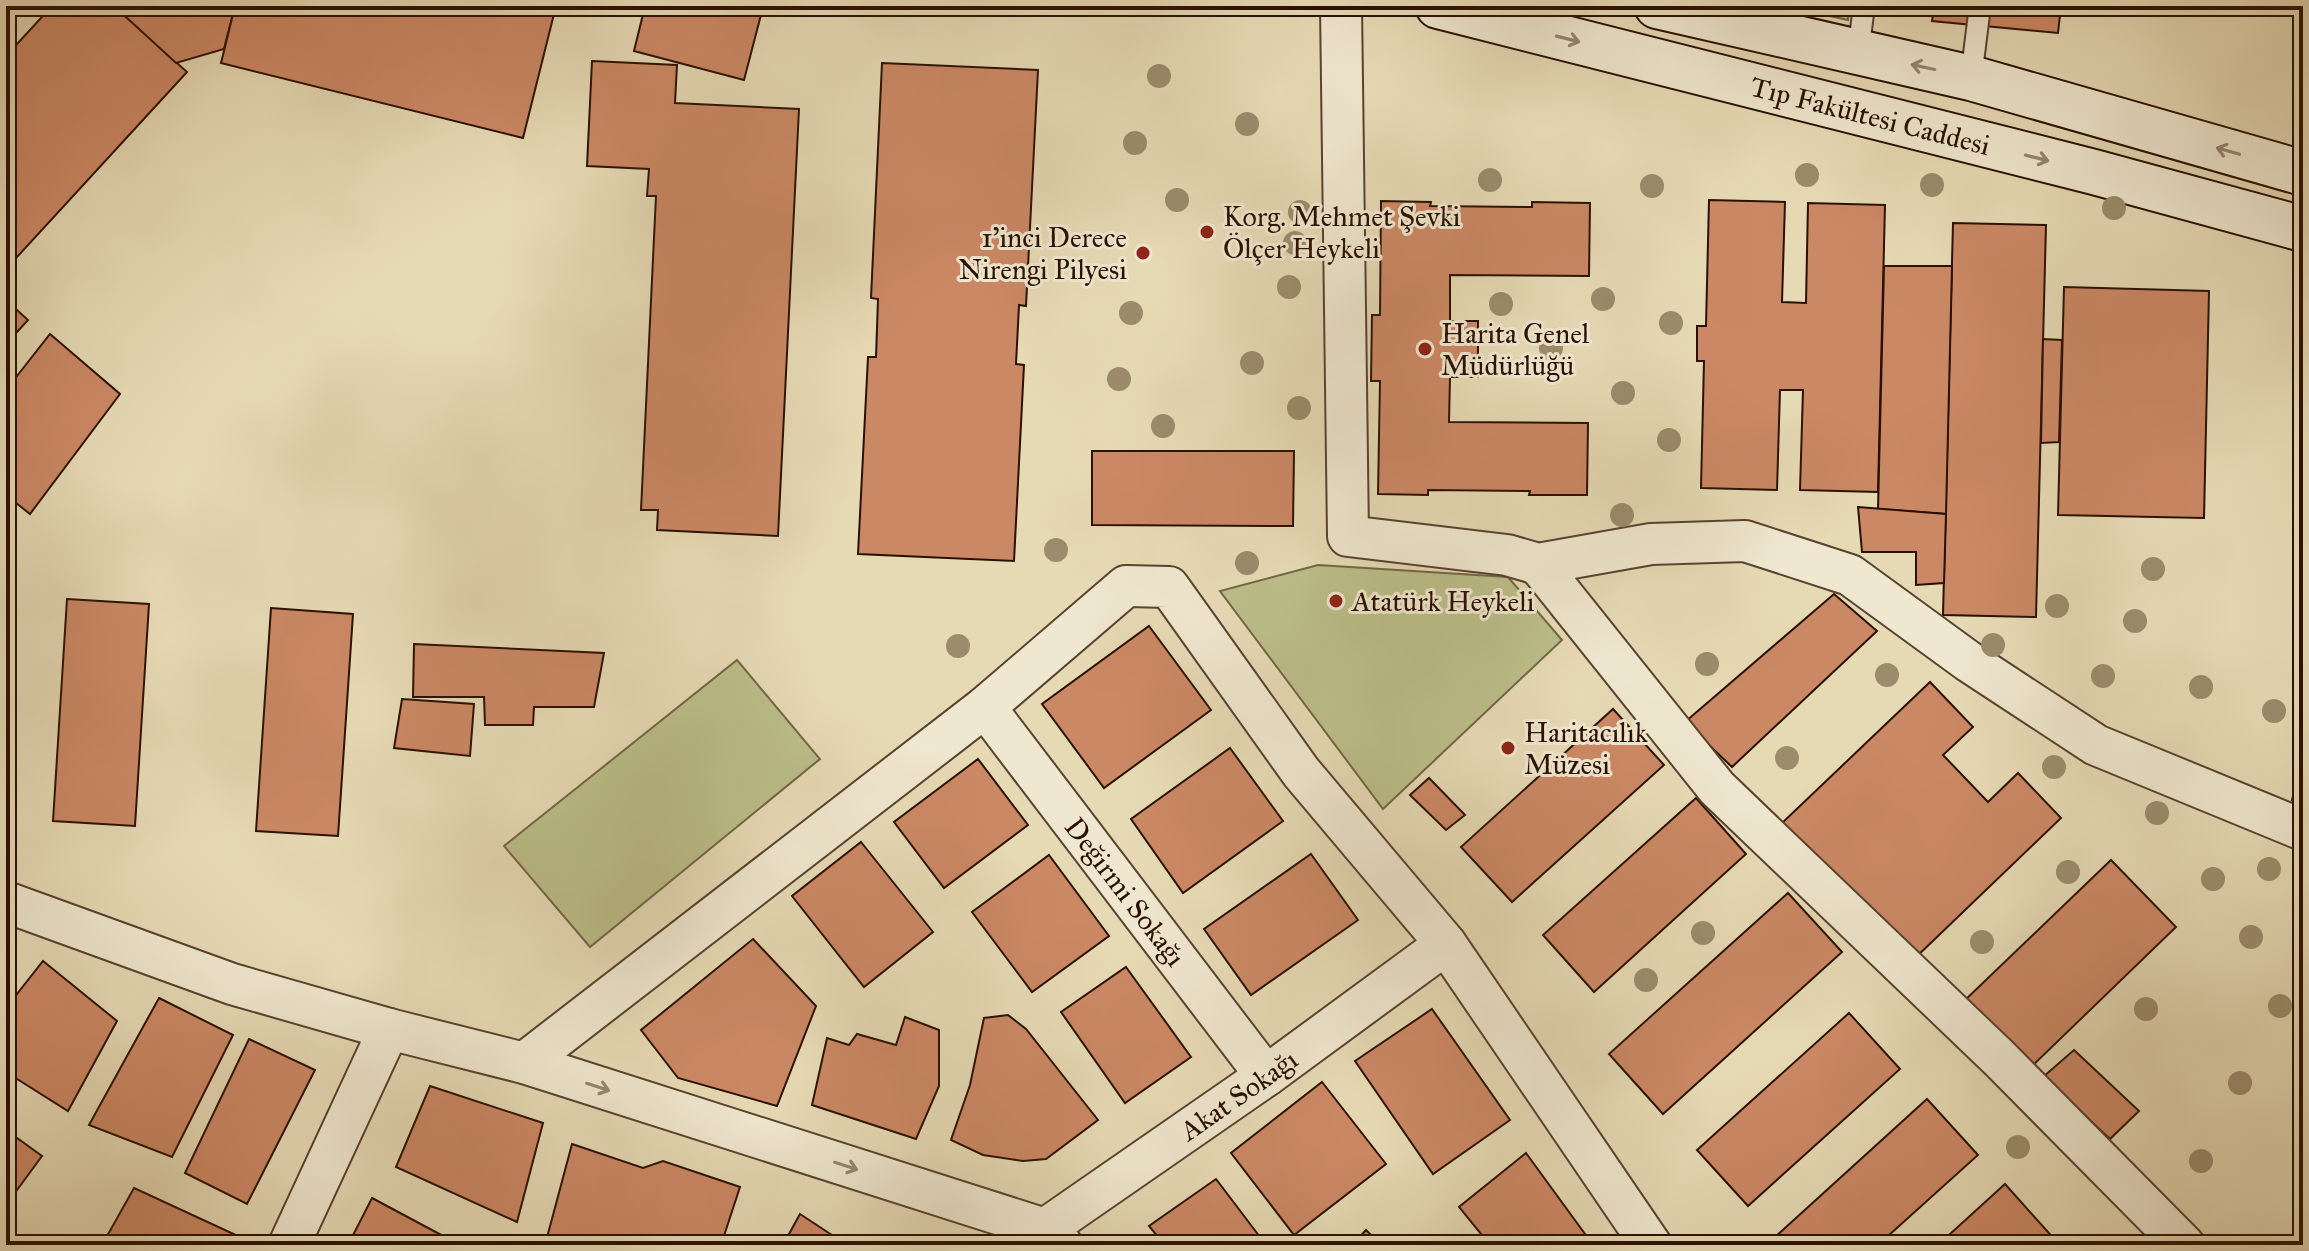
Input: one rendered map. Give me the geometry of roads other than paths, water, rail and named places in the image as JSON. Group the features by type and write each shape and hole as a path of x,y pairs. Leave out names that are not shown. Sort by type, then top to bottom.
{"main road":[{"name":"Tıp Fakültesi Caddesi","path":"1438,6 2094,172 2303,229"},
{"name":"Tıp Fakültesi Caddesi","path":"1657,6 1971,78 2303,173"}],"street":[{"path":"1341,6 1348,536 1507,555 1538,564 1651,544 1745,541 1850,575 1968,661 2096,745 2303,830"},
{"path":"1538,564 1717,788 1999,1058 2184,1245"},
{"path":"524,1063 985,707 1126,586 1169,587 1301,772 1446,944 1651,1245"},
{"name":"Değirmi Sokağı","path":"985,707 1266,1076"},
{"path":"9,908 232,984 389,1029 524,1063 1046,1240"},
{"name":"Akat Sokağı","path":"1046,1240 1446,944"},
{"path":"289,1245 389,1029"},
{"path":"295,1245 316,1203 389,1029"}],"lane":[{"path":"1858,53 1864,6"},
{"path":"1971,78 1980,6"}],"place":[{"name":"Korg. Mehmet Şevki Ölçer Heykeli","path":"1207,232"},
{"name":"1'inci Derece Nirengi Pilyesi","path":"1143,253"},
{"name":"Harita Genel Müdürlüğü","path":"1425,349"},
{"name":"Atatürk Heykeli","path":"1336,601"},
{"name":"Haritacılık Müzesi","path":"1508,748"}]}
